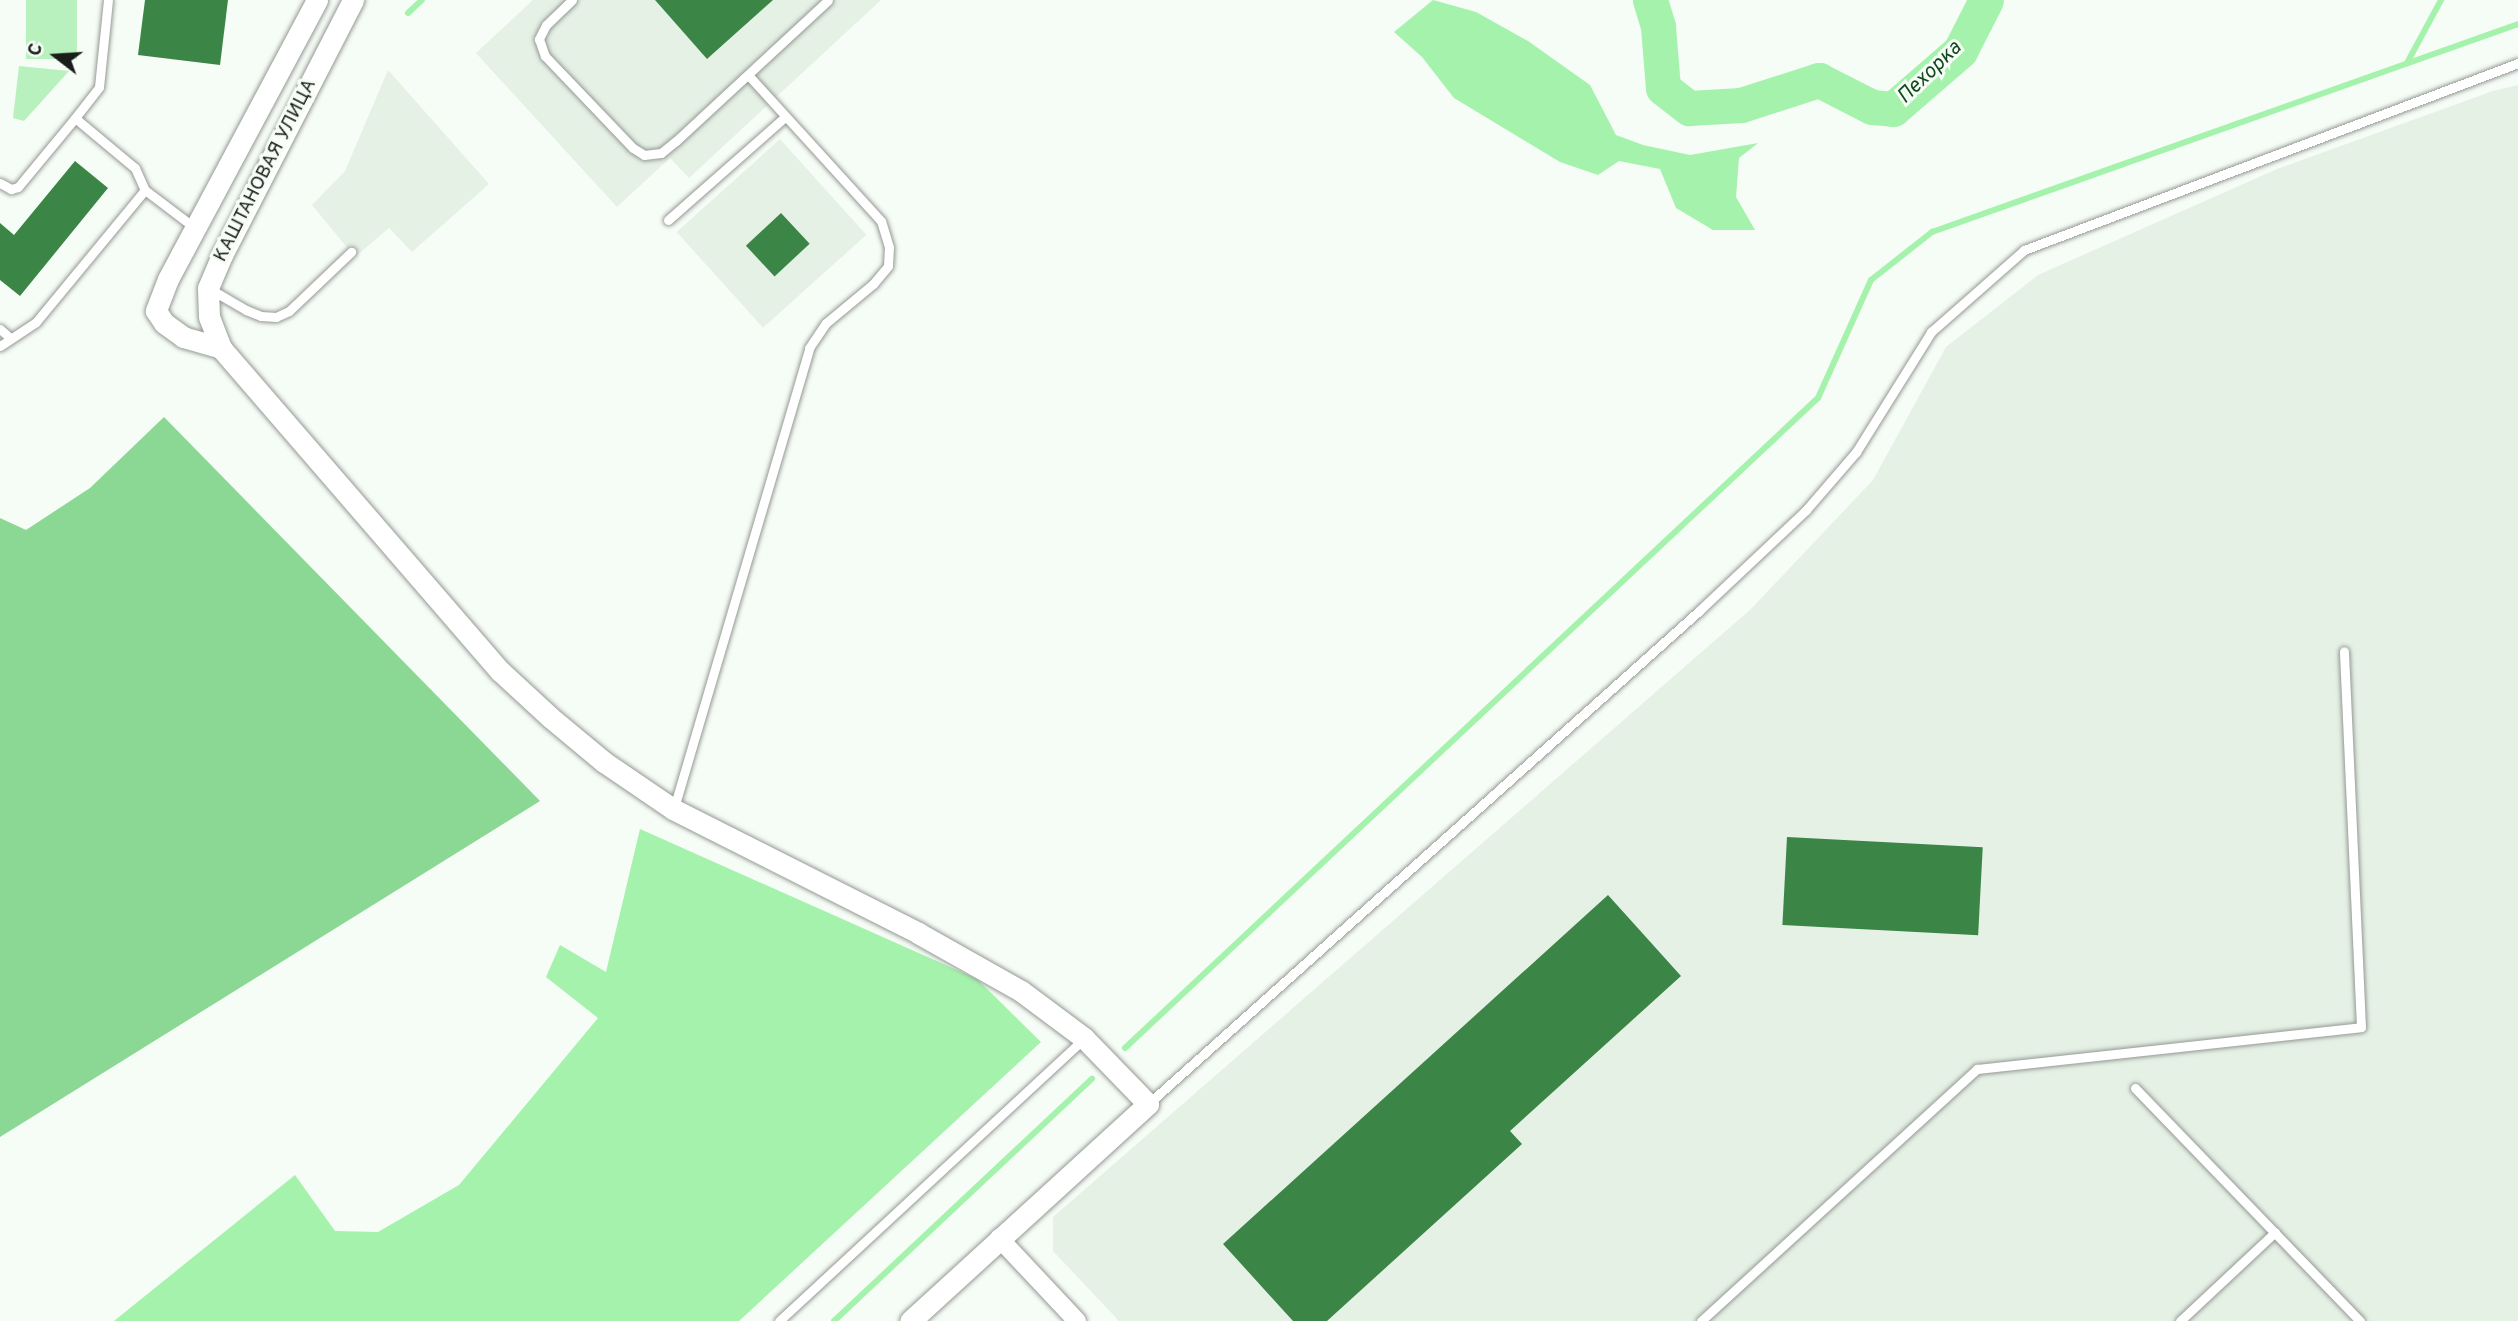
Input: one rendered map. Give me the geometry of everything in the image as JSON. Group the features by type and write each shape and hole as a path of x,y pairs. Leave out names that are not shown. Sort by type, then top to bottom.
{"street":[{"name":"КАШТАНОВАЯ УЛИЦА","path":"221,348 183,337 164,323 156,311 195,228 317,0"},
{"name":"КАШТАНОВАЯ УЛИЦА","path":"221,348 209,317 208,289 222,255 354,0"},
{"path":"221,348 500,671 604,762 673,809 942,946 1021,991 1084,1038 1147,1104 910,1321"},
{"path":"999,1238 1077,1321"}],"lane":[{"path":"0,183 11,189 18,187 99,87 108,0"},
{"path":"572,0 546,25 539,39 545,56 633,148 645,155 661,153 828,0"},
{"path":"1147,1104 1700,610 1805,510 1856,452 1931,332 2024,250 2518,63"},
{"path":"673,809 809,348 826,323 873,284 888,266 889,247 881,221 748,75"},
{"path":"668,220 785,117"},
{"path":"75,118 135,168 145,190 195,228"},
{"path":"0,346 36,322 145,190"},
{"path":"208,289 253,313 276,317 289,311 352,252"},
{"path":"0,329 10,338"},
{"path":"1700,1321 1977,1069 2361,1027 2344,651"},
{"path":"779,1321 1084,1038"},
{"path":"2135,1088 2360,1321"},
{"path":"2180,1321 2275,1232"}],"shaded area":[{"path":"26,0 77,0 77,59 26,59"},
{"path":"533,0 881,0 689,178 670,158 617,207 476,53"},
{"path":"1433,0 1476,12 1528,41 1590,85 1616,135 1643,145 1690,155 1758,143 1739,158 1736,197 1755,230 1713,230 1676,208 1660,169 1619,161 1598,175 1560,162 1454,98 1422,57 1394,32"},
{"path":"19,66 69,71 24,121 13,118"},
{"path":"388,70 489,184 412,252 389,228 355,257 312,205 345,171"},
{"path":"2518,85 2518,1321 1119,1321 1053,1251 1053,1217 1751,609 1873,480 1946,347 2038,275 2277,169 2493,91"},
{"path":"780,139 866,235 763,328 677,232"},
{"path":"164,417 540,801 0,1137 0,518 26,530 90,488"},
{"path":"640,829 977,979 1041,1042 739,1321 114,1321 295,1175 335,1231 378,1232 459,1185 598,1018 546,977 560,945 606,972"}],"building":[{"path":"145,0 228,0 220,65 138,55"},
{"path":"655,0 773,0 707,59"},
{"path":"75,161 108,188 20,296 0,280 0,223 14,235"},
{"path":"781,213 810,244 775,276 746,246"},
{"path":"1787,837 1983,847 1978,935 1782,925"},
{"path":"1608,895 1681,976 1510,1131 1522,1144 1327,1321 1293,1321 1223,1244"}],"waterway":[{"path":"408,13 422,0"},
{"name":"Пехорка","path":"1650,0 1658,27 1663,88 1689,108 1741,105 1819,80 1872,107 1893,109 1960,51 1986,0"},
{"path":"2407,63 2441,0"},
{"path":"1125,1048 1818,398 1871,280 1932,232 2518,24"},
{"path":"834,1321 1092,1079"}]}
